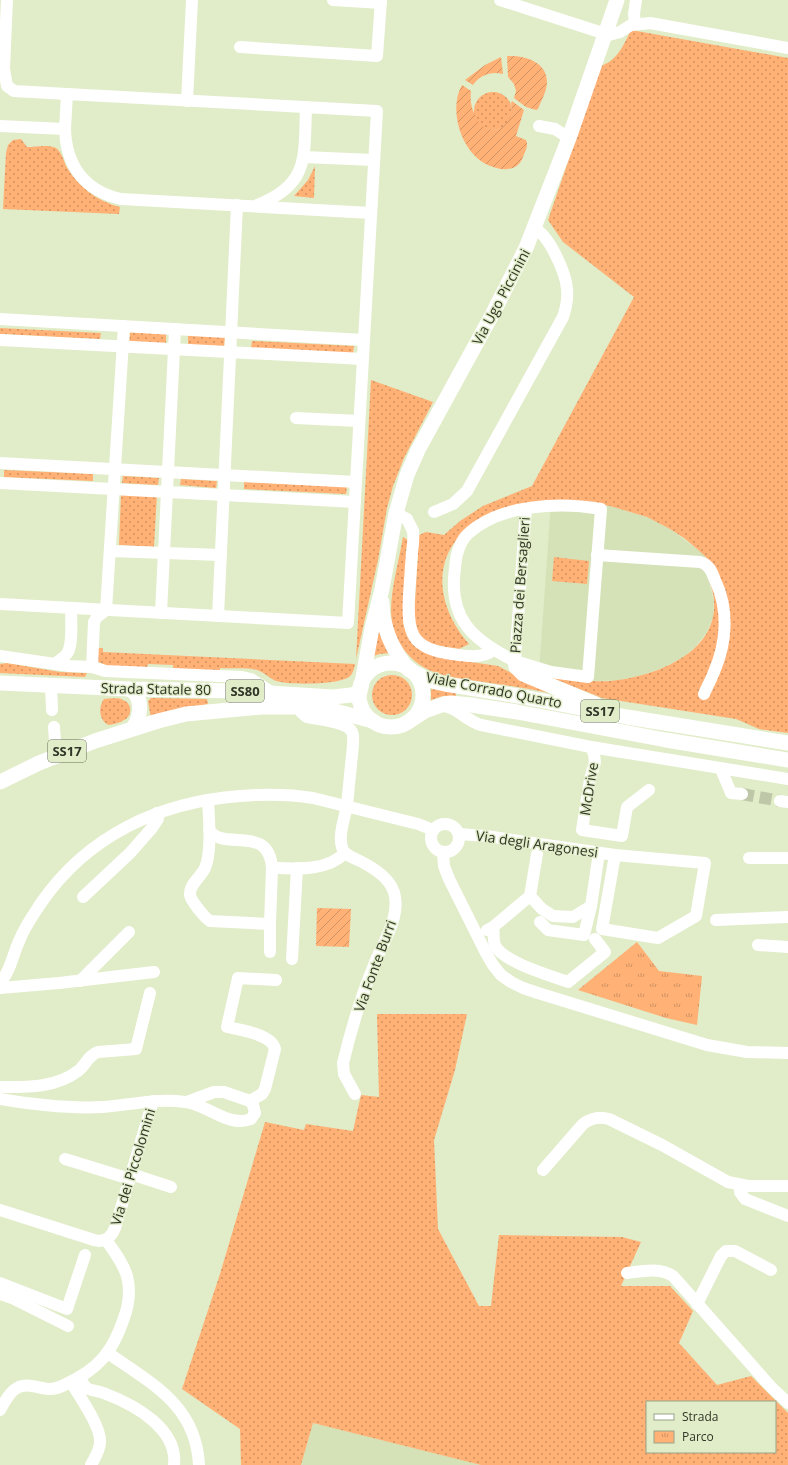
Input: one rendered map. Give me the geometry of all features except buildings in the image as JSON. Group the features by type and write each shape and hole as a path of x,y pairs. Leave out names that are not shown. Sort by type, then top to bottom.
{"main road":[{"name":"Via Ugo Piccinini","path":"360,690 372,628 382,589 396,513 407,475 418,450 520,262 535,229 569,138 617,0"},
{"name":"Via Ugo Piccinini","path":"382,589 382,607 386,629 396,650 411,671"},
{"path":"515,661 516,667 523,674 627,717"},
{"path":"393,664 402,666 411,671 420,682 423,694 421,706 417,714 405,724 394,727 383,726 373,721 362,708 360,690 369,673 380,666 393,664"},
{"name":"Viale Corrado Quarto","path":"411,671 429,680 444,684 788,744"},
{"name":"Strada Statale 80","path":"0,683 129,689 273,693 333,698 351,696 360,690"},
{"path":"129,689 136,695 140,706 139,718 133,728"},
{"name":"Viale Corrado Quarto","path":"411,720 433,708 451,703 486,707 666,740 788,760"},
{"name":"SS17","path":"1,782 60,754 133,728 172,717 262,707 297,707 334,711 373,721"}],"street":[{"path":"0,604 348,623 377,111 14,91 7,86 4,69 7,0"},
{"path":"187,100 192,0"},
{"path":"240,48 377,56 381,1 333,0"},
{"path":"500,0 605,34 616,34 628,26 635,24 650,24 788,48"},
{"path":"635,24 634,14 636,0"},
{"path":"67,94 65,129 68,152 79,175 99,192 121,199 371,212"},
{"path":"254,206 272,198 288,188 300,170 304,157 306,107"},
{"path":"0,126 65,129"},
{"path":"304,157 374,160"},
{"path":"218,616 237,205"},
{"path":"434,512 453,504 467,491 563,317 568,290 565,276 560,264 544,237 535,229"},
{"path":"0,319 364,340"},
{"path":"92,667 94,622 97,617 106,610 124,326"},
{"path":"161,612 175,329"},
{"path":"0,340 363,359"},
{"path":"296,418 359,421"},
{"path":"0,464 356,482"},
{"path":"0,483 355,502"},
{"name":"Piazza dei Bersaglieri","path":"562,505 601,509 588,677 557,673 515,661 493,650 484,644 469,629 457,609 453,588 454,575 457,554 463,538 476,527 498,516 526,509 562,505"},
{"name":"Piazza dei Bersaglieri","path":"515,661 526,509"},
{"path":"396,513 407,519 413,531 408,615 411,630 416,639 422,645 432,650 446,653 482,655 488,654 493,650"},
{"path":"110,551 221,555"},
{"path":"597,555 700,562 707,565 722,597 725,619 724,634 717,663 704,694"},
{"path":"56,663 68,652 70,643 71,608"},
{"path":"0,656 69,666 92,667 104,671 242,677 251,679 273,693"},
{"path":"51,685 52,710"},
{"path":"278,868 319,866 339,859 345,853 342,847 341,839 347,807 353,733 346,725 307,717 297,707"},
{"name":"Viale Corrado Quarto","path":"433,708 448,707 459,712 471,721 479,724 591,747 788,779"},
{"path":"54,727 55,741 60,754"},
{"name":"McDrive","path":"591,747 595,756 595,762 590,779 582,830 622,836 627,807 649,790"},
{"path":"721,769 731,793 742,794"},
{"path":"0,983 9,968 23,932 41,902 59,880 84,856 108,837 130,824 157,813 183,805 208,800 248,796 297,795 418,824 433,830"},
{"path":"208,800 209,830 207,863 191,888 190,894 192,900 210,921 270,924"},
{"path":"83,897 130,853 152,828 158,819 157,813"},
{"path":"445,824 454,827 459,834 460,839 456,848 448,852 438,850 432,844 431,834 436,827 445,824"},
{"path":"209,830 217,837 257,843 268,853 272,868 270,952"},
{"name":"Via degli Aragonesi","path":"459,834 486,836 616,855 705,863 696,916 658,938 602,929 616,855"},
{"path":"443,852 444,866 449,879 489,959 497,971 505,979 517,986 694,1041 733,1050 762,1053 788,1053"},
{"path":"540,922 548,930 584,935 592,906 599,852"},
{"name":"Via Fonte Burri","path":"345,853 369,866 384,877 394,892 396,901 393,919 361,999 343,1064 344,1074 355,1094"},
{"path":"476,934 494,926 530,896 537,854"},
{"path":"749,858 788,858"},
{"path":"292,959 297,868"},
{"path":"530,896 542,909 553,916 573,917 592,906"},
{"path":"716,920 788,917"},
{"path":"494,926 495,946 499,950 522,966 568,982 605,952 595,939"},
{"path":"80,981 129,932"},
{"path":"758,945 788,947"},
{"path":"0,988 80,981 154,972"},
{"path":"250,1101 262,1094 265,1089 275,1049 274,1045 268,1039 258,1034 227,1027 238,978 276,980"},
{"path":"0,1086 20,1087 53,1084 70,1077 82,1069 94,1053 136,1049 150,993"},
{"path":"0,1099 37,1106 73,1108 153,1101 187,1102 219,1091 250,1101 255,1109 254,1116 251,1119 242,1122 215,1114 187,1102"},
{"name":"Via dei Piccolomini","path":"0,1210 94,1240 106,1240 114,1232 153,1101"},
{"path":"543,1170 583,1124 592,1119 601,1117 609,1119 658,1143 722,1179 740,1185 753,1187 788,1186"},
{"path":"64,1159 171,1187"},
{"path":"740,1185 740,1192 745,1199 788,1216"},
{"path":"0,1410 10,1394 19,1386 25,1385 49,1389 57,1388 75,1380 98,1364 108,1353 117,1337 128,1306 130,1289 125,1270 106,1240"},
{"path":"697,1304 721,1256 726,1251 733,1251 771,1270"},
{"path":"0,1283 66,1309 85,1255"},
{"path":"627,1273 654,1270 665,1272 673,1276 766,1382 788,1403"},
{"path":"0,1294 12,1298 68,1326"},
{"path":"108,1353 165,1394 181,1411 195,1440 199,1465"},
{"path":"75,1380 100,1440 99,1449 91,1465"},
{"path":"75,1380 86,1388 122,1400 145,1414 157,1424 167,1436 173,1447 175,1459 174,1465"}],"shaded area":[{"path":"551,502 590,503 610,506 647,517 670,529 708,559 721,616 707,575 714,601 713,617 706,633 696,646 682,658 662,668 642,675 619,680 578,680 539,673"},
{"path":"313,1423 481,1465 301,1465"}],"green space":[{"path":"631,30 788,58 788,733 759,729 736,719 602,698 552,678 596,681 627,679 663,668 679,660 694,649 705,636 712,620 714,598 707,572 712,582 728,640 708,559 684,538 647,517 610,506 590,503 526,505 458,538 449,551 444,564 442,578 443,592 452,620 469,644 459,649 434,645 423,639 417,631 414,619 419,535 426,532 444,535 460,521 483,506 532,486 634,297 563,242 548,220 601,66 616,56"},
{"path":"507,56 521,57 534,61 543,69 546,75 547,85 538,109 536,110 526,107 514,98 516,91 514,84 508,77"},
{"path":"501,57 503,74 494,73 482,76 473,85 465,80 485,65"},
{"path":"462,85 471,91 471,103 474,113 479,123 486,128 492,130 503,127 510,117 512,101 524,110 516,136 526,140 527,146 523,157 514,167 500,169 493,167 480,160 469,149 460,132 456,112 458,93"},
{"path":"489,92 497,92 504,95 509,100 512,111 509,122 504,127 497,130 489,130 482,127 477,122 474,115 474,107 477,100 482,95"},
{"path":"21,139 27,147 46,146 56,148 71,174 82,187 96,197 120,207 119,214 3,209 6,153 8,145 13,140"},
{"path":"315,166 314,198 294,196 308,180"},
{"path":"0,328 101,333 100,339 0,334"},
{"path":"130,332 166,334 166,347 129,345"},
{"path":"188,335 225,337 224,350 188,348"},
{"path":"252,341 354,346 353,353 251,348"},
{"path":"371,380 433,402 404,458 393,486 387,508 378,560 356,659"},
{"path":"4,470 93,474 93,481 4,477"},
{"path":"123,476 159,478 158,485 122,483"},
{"path":"181,479 217,481 216,488 180,485"},
{"path":"244,482 347,487 346,494 244,489"},
{"path":"121,493 157,494 154,547 119,545"},
{"path":"403,537 408,540 403,613 403,623 406,631 444,658 498,666 550,693 440,674 420,665 412,659 399,642 392,623 391,612 394,584"},
{"path":"554,557 589,561 587,584 552,581"},
{"path":"379,630 391,653 379,654 371,657"},
{"path":"98,648 103,648 103,652 355,664 354,670 349,677 343,680 313,684 291,683 276,681 260,671 253,669 220,668 220,671 173,669 173,665 148,664 147,668 109,666 98,662"},
{"path":"7,663 60,672 87,673 85,677 0,673 0,664"},
{"path":"396,675 403,678 409,684 412,695 411,703 403,712 396,715 388,715 381,712 373,703 372,691 375,684 384,676"},
{"path":"431,689 456,693 456,696 443,696 431,700"},
{"path":"114,698 121,699 126,702 130,707 129,716 119,723 109,725 106,723 100,714 104,699"},
{"path":"151,698 207,699 208,704 150,715 148,701"},
{"path":"317,908 351,909 349,947 316,946"},
{"path":"637,942 659,971 702,976 697,1025 666,1018 578,990"},
{"path":"377,1014 467,1014 455,1070 434,1140 438,1229 479,1306 491,1306 499,1235 622,1237 641,1242 621,1286 670,1286 693,1311 679,1343 717,1385 751,1376 776,1401 788,1413 788,1465 481,1465 313,1423 301,1465 241,1465 240,1429 182,1389 220,1274 265,1122 304,1130 306,1124 353,1131 361,1095 379,1097"}],"tunnel":[{"path":"742,794 780,801"}]}
